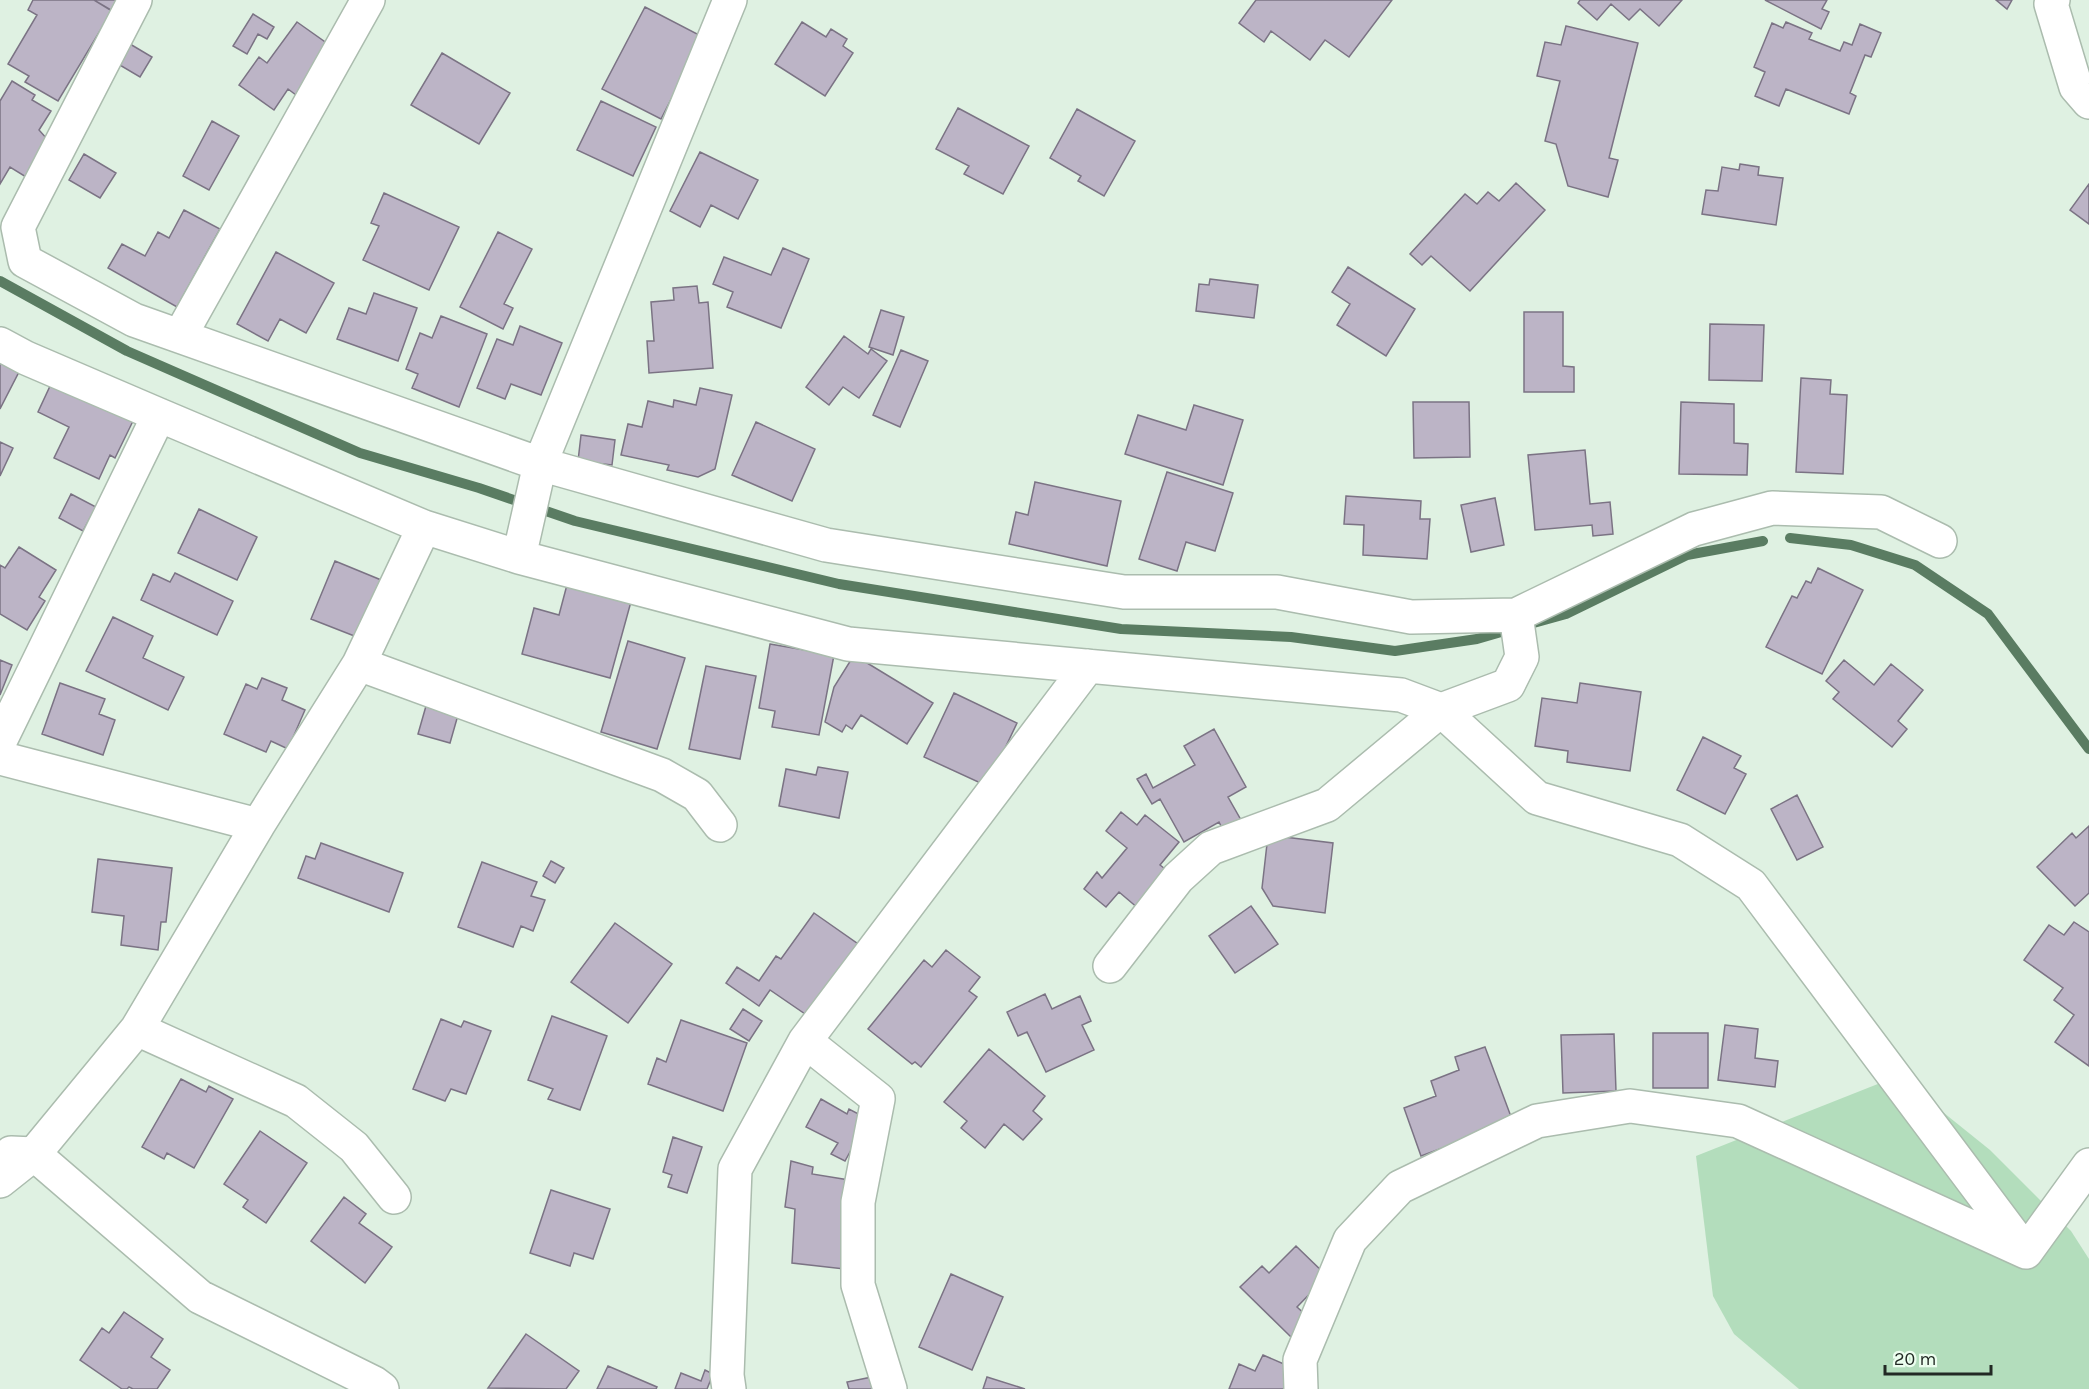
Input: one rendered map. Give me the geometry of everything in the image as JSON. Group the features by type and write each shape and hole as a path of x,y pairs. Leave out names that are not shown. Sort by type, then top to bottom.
{"street":[{"path":"135,0 18,227 25,261 134,320 537,476 826,545 1124,592 1277,592 1411,617 1517,626 1694,530 1772,508 1881,512 1940,541"},
{"path":"180,336 368,0"},
{"path":"519,557 537,476 730,0"},
{"path":"2053,0 2051,4 2076,87 2089,102"},
{"path":"0,344 26,358 424,527 519,557 848,644 1401,695 1441,710 1537,798 1680,840 1751,885 2026,1252"},
{"path":"0,741 159,415"},
{"path":"0,1180 34,1154 137,1029 258,825 359,664 424,527"},
{"path":"1110,966 1178,878 1211,848 1327,805 1441,710 1508,685 1521,657 1517,626"},
{"path":"359,664 662,775 697,795 720,825"},
{"path":"729,1389 727,1375 735,1169 805,1041 1088,666"},
{"path":"0,758 258,825"},
{"path":"137,1029 296,1101 354,1147 394,1197"},
{"path":"805,1041 878,1099 858,1202 858,1285 890,1389"},
{"path":"1301,1389 1300,1360 1350,1240 1400,1187 1537,1122 1630,1106 1738,1122 2026,1252"},
{"path":"0,1152 34,1154 200,1297 382,1389"},
{"path":"2026,1252 2089,1165"}],"green space":[{"path":"1898,1076 1990,1150 2071,1231 2089,1259 2089,1389 1799,1389 1734,1334 1713,1296 1696,1156"}],"building":[{"path":"33,0 94,0 112,11 58,101 25,82 29,76 8,64 37,15 28,10"},
{"path":"94,0 124,0 116,13"},
{"path":"1256,0 1392,0 1349,57 1325,40 1310,60 1271,31 1264,42 1239,23"},
{"path":"1580,0 1682,0 1659,26 1640,9 1629,20 1611,4 1597,20 1578,3"},
{"path":"1765,0 1827,0 1822,9 1829,12 1821,29"},
{"path":"1996,0 2012,0 2007,9"},
{"path":"645,7 703,37 661,119 602,89"},
{"path":"253,14 274,27 267,39 258,34 247,54 233,46"},
{"path":"297,22 335,49 300,98 288,89 274,110 239,85 259,57 267,63"},
{"path":"802,22 826,37 831,29 847,39 843,46 853,53 825,96 775,64"},
{"path":"1786,22 1812,33 1809,39 1840,51 1844,42 1852,45 1860,24 1881,33 1871,57 1865,55 1850,93 1856,96 1849,114 1786,89 1779,106 1755,96 1765,72 1754,67 1772,23 1783,28"},
{"path":"1566,26 1638,43 1609,158 1618,160 1608,197 1568,186 1556,144 1545,141 1560,81 1537,76 1545,42 1561,45"},
{"path":"130,44 152,57 140,77 118,64"},
{"path":"442,53 510,93 479,144 411,105"},
{"path":"12,81 35,95 32,100 51,111 39,130 48,140 26,177 10,167 0,184 0,101"},
{"path":"601,101 656,127 633,176 577,150"},
{"path":"958,108 1029,146 1003,194 964,174 969,166 936,149"},
{"path":"1077,109 1135,141 1104,196 1078,181 1081,176 1050,158"},
{"path":"212,121 239,136 209,190 183,176"},
{"path":"700,152 758,180 738,219 711,205 700,227 670,211"},
{"path":"84,154 116,173 100,198 69,180"},
{"path":"1740,164 1759,167 1758,175 1783,178 1776,225 1702,214 1706,190 1718,191 1722,167 1739,170"},
{"path":"1516,183 1545,210 1470,291 1431,256 1422,265 1410,254 1465,194 1477,204 1488,192 1499,201"},
{"path":"2089,184 2089,224 2070,210"},
{"path":"384,193 459,227 429,290 363,260 379,226 371,223"},
{"path":"184,210 220,229 177,307 108,268 122,244 145,256 158,232 169,238"},
{"path":"498,232 532,249 504,304 513,308 503,329 460,307"},
{"path":"783,248 809,259 781,328 727,307 733,292 713,284 724,257 771,275"},
{"path":"276,252 334,283 306,333 280,319 268,341 237,324"},
{"path":"1348,267 1415,309 1386,356 1337,325 1350,304 1332,292"},
{"path":"1210,279 1258,285 1254,318 1196,311 1199,284 1209,285"},
{"path":"697,286 699,303 708,302 713,368 649,373 647,341 654,341 651,302 674,300 673,288"},
{"path":"374,293 417,308 398,361 337,339 349,308 366,314"},
{"path":"881,310 904,317 893,355 869,347"},
{"path":"1524,312 1563,312 1563,366 1574,367 1574,392 1524,392"},
{"path":"441,316 487,334 459,407 412,388 418,374 406,369 420,333 432,338"},
{"path":"1710,324 1764,325 1762,381 1709,380"},
{"path":"520,326 562,343 541,395 511,384 505,399 477,388 497,339 513,345"},
{"path":"844,336 868,354 871,349 887,361 859,398 843,387 829,405 806,387"},
{"path":"901,350 928,361 900,427 873,415"},
{"path":"0,355 22,366 0,409"},
{"path":"1801,378 1831,380 1830,394 1847,395 1843,474 1796,472"},
{"path":"51,384 134,419 115,458 110,455 99,479 54,458 69,427 38,412"},
{"path":"700,388 732,395 715,469 698,477 667,470 669,465 621,455 628,424 642,427 648,401 673,407 674,400 696,405"},
{"path":"1413,402 1469,402 1470,457 1414,458"},
{"path":"1681,402 1734,404 1734,443 1748,444 1747,475 1679,474"},
{"path":"1194,405 1243,420 1223,485 1125,454 1138,415 1186,430"},
{"path":"756,422 815,449 792,501 732,475"},
{"path":"581,435 615,440 612,465 578,461"},
{"path":"0,442 13,448 0,476"},
{"path":"1585,450 1590,504 1610,502 1613,534 1593,536 1592,525 1535,530 1528,455"},
{"path":"1167,472 1233,493 1215,551 1186,542 1177,571 1139,559"},
{"path":"1035,482 1121,501 1107,566 1009,544 1016,512 1028,515"},
{"path":"71,494 96,507 83,531 59,518"},
{"path":"1346,496 1421,501 1420,519 1430,519 1427,559 1363,555 1364,525 1344,524"},
{"path":"1495,498 1504,545 1471,552 1461,505"},
{"path":"199,509 257,537 237,580 178,553"},
{"path":"19,547 56,570 39,597 45,601 27,630 0,614 0,565 5,568"},
{"path":"335,561 386,582 362,639 311,619"},
{"path":"1818,568 1863,590 1822,674 1766,647 1792,596 1797,598 1806,581 1811,583"},
{"path":"175,573 233,601 217,635 141,600 153,574 170,582"},
{"path":"568,581 632,598 610,678 522,654 534,608 559,615"},
{"path":"113,617 153,636 143,658 184,677 168,710 86,671"},
{"path":"628,641 685,658 657,749 601,732"},
{"path":"770,644 834,655 819,735 772,727 775,711 759,708"},
{"path":"854,655 933,703 907,744 861,715 852,729 846,725 842,732 825,722 834,687"},
{"path":"0,660 12,665 0,695"},
{"path":"1844,660 1874,685 1891,664 1923,690 1898,721 1907,729 1892,747 1833,699 1839,692 1826,681"},
{"path":"706,666 756,676 740,759 689,749"},
{"path":"262,678 287,688 282,700 305,710 288,749 271,741 266,752 224,734 246,684 257,689"},
{"path":"60,683 105,699 99,714 115,720 103,755 42,734"},
{"path":"1580,683 1641,692 1630,771 1567,762 1568,751 1535,746 1542,698 1577,703"},
{"path":"954,693 1017,723 987,786 924,757"},
{"path":"428,699 460,708 450,743 418,734"},
{"path":"1214,729 1246,787 1228,797 1241,820 1223,830 1219,822 1184,842 1160,799 1152,804 1137,779 1146,774 1153,788 1195,765 1184,746"},
{"path":"1703,737 1741,756 1734,768 1746,774 1725,814 1677,790"},
{"path":"818,767 848,772 839,818 779,806 786,769 816,775"},
{"path":"1797,795 1823,847 1797,860 1771,809"},
{"path":"1121,812 1137,825 1145,815 1179,842 1160,865 1169,872 1139,909 1119,892 1106,907 1084,889 1097,872 1102,878 1127,848 1106,831"},
{"path":"2089,826 2089,893 2075,906 2037,867 2072,833 2076,838"},
{"path":"1268,835 1333,843 1325,913 1273,906 1262,888"},
{"path":"321,843 403,873 389,912 298,878 306,856 315,859"},
{"path":"98,859 172,868 166,922 161,922 158,950 121,945 124,916 92,912"},
{"path":"551,861 564,868 555,883 543,876"},
{"path":"482,862 537,882 531,896 545,900 533,931 521,926 513,947 458,927"},
{"path":"1251,906 1278,944 1235,973 1209,936"},
{"path":"814,913 861,946 811,1018 770,990 759,1006 726,983 737,967 759,981 776,956 781,959"},
{"path":"2074,922 2089,932 2089,1066 2055,1042 2074,1015 2054,1000 2063,988 2024,960 2049,925 2064,935"},
{"path":"615,923 672,964 628,1023 571,982"},
{"path":"946,950 980,977 969,991 977,997 921,1067 915,1062 912,1064 868,1029 924,960 932,967"},
{"path":"1045,994 1052,1009 1080,996 1091,1021 1082,1025 1094,1050 1046,1072 1027,1032 1018,1036 1007,1012"},
{"path":"743,1009 762,1021 749,1041 730,1029"},
{"path":"552,1016 607,1036 580,1110 548,1099 553,1089 528,1080"},
{"path":"441,1019 461,1027 464,1021 491,1031 466,1094 451,1089 445,1101 413,1089"},
{"path":"681,1020 747,1043 723,1111 648,1084 657,1058 666,1062"},
{"path":"1725,1025 1758,1029 1755,1058 1778,1061 1775,1087 1718,1080"},
{"path":"1653,1033 1708,1033 1708,1088 1653,1088"},
{"path":"1614,1034 1616,1091 1563,1093 1561,1035"},
{"path":"1485,1047 1513,1122 1421,1156 1404,1108 1436,1096 1431,1081 1459,1070 1455,1057"},
{"path":"989,1049 1045,1096 1033,1111 1042,1119 1023,1140 1004,1124 985,1148 961,1128 967,1121 944,1102"},
{"path":"181,1079 206,1092 209,1086 233,1099 194,1168 167,1153 164,1159 142,1147"},
{"path":"821,1099 847,1114 849,1109 868,1119 845,1161 831,1154 838,1143 806,1127"},
{"path":"260,1131 307,1163 266,1223 243,1207 248,1200 224,1184"},
{"path":"673,1137 702,1147 687,1193 668,1187 672,1175 663,1172"},
{"path":"791,1161 813,1167 812,1174 855,1181 853,1270 792,1263 795,1209 785,1207"},
{"path":"551,1190 610,1209 593,1259 574,1253 570,1266 530,1253"},
{"path":"344,1197 366,1214 359,1223 392,1247 365,1283 311,1241"},
{"path":"1296,1246 1327,1276 1297,1307 1309,1318 1291,1337 1240,1287 1262,1266 1269,1273"},
{"path":"951,1274 1003,1297 972,1370 919,1347"},
{"path":"124,1312 163,1339 151,1357 170,1370 157,1389 129,1387 122,1389 80,1360 102,1328 109,1333"},
{"path":"526,1334 579,1371 566,1389 488,1388"},
{"path":"1263,1355 1293,1368 1284,1389 1229,1389 1239,1364 1255,1371"},
{"path":"608,1366 657,1387 656,1389 597,1389"},
{"path":"705,1370 713,1374 707,1389 675,1389 681,1373 701,1381"},
{"path":"872,1377 874,1389 849,1389 847,1382"},
{"path":"987,1377 1025,1389 983,1389"}],"waterway":[{"path":"0,281 127,351 360,453 479,488 575,521 839,584 1121,629 1291,637 1395,651 1477,639 1515,628"},
{"path":"1790,538 1851,545 1915,565 1988,614 2089,749"},
{"path":"1530,624 1566,614 1687,555 1763,541"}]}
